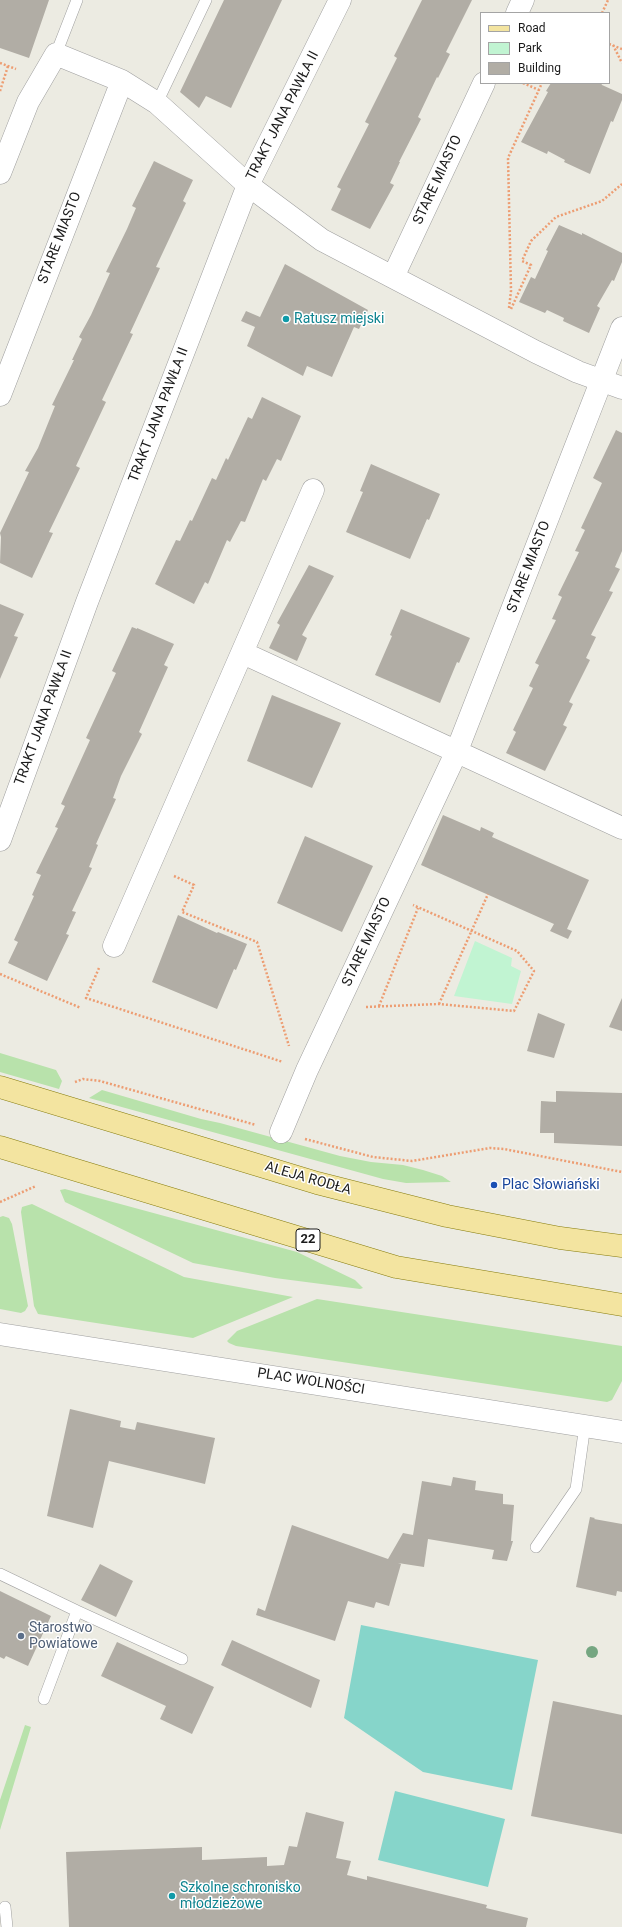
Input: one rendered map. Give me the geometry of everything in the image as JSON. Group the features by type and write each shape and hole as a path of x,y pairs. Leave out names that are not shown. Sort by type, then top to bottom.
{"main road":[{"name":"ALEJA RODŁA","path":"0,1087 325,1185 447,1216 560,1238 622,1246"},
{"name":"22","path":"0,1148 396,1267 622,1305"}],"street":[{"name":"TRAKT JANA PAWŁA II","path":"0,840 87,602 248,185 340,0"},
{"path":"517,12 523,0"},
{"path":"0,173 28,102 56,54 122,81 158,103 248,185 322,240 536,352 612,385"},
{"name":"STARE MIASTO","path":"0,395 122,81"},
{"name":"STARE MIASTO","path":"393,277 484,84"},
{"name":"STARE MIASTO","path":"280,1132 301,1068 336,1008 456,753 612,385 622,328"},
{"path":"114,946 313,490"},
{"path":"243,653 538,791 622,828"},
{"name":"PLAC WOLNOŚCI","path":"0,1334 622,1432"}],"lane":[{"path":"56,54 77,0"},
{"path":"158,103 206,0"},
{"path":"536,1547 576,1489 584,1425"},
{"path":"0,1574 182,1659"},
{"path":"44,1699 77,1611"},
{"path":"6,1907 7,1927"}],"path":[{"path":"602,12 608,0"},
{"path":"610,44 622,49"},
{"path":"613,45 622,63"},
{"path":"0,63 9,66 0,91"},
{"path":"525,84 539,90"},
{"path":"542,84 508,158 511,291 508,315 531,265 522,261 532,241 556,217 602,201 622,184"},
{"path":"150,866 194,885 182,912 257,942 301,1068"},
{"path":"439,1004 488,894"},
{"path":"336,1008 439,1004 514,1011 534,970 517,950 389,895"},
{"path":"380,1006 418,908"},
{"path":"114,946 105,955 86,998 301,1068"},
{"path":"0,974 82,1008"},
{"path":"412,1160 498,1148 622,1172"}],"green space":[{"path":"475,941 512,958 511,966 521,971 512,1004 454,996"},
{"path":"0,1053 56,1070 62,1081 59,1089 0,1072"},
{"path":"102,1090 201,1119 340,1156 371,1162 403,1165 423,1170 442,1176 451,1182 406,1183 383,1179 89,1098"},
{"path":"65,1189 297,1252 355,1280 363,1288 360,1289 275,1278 193,1263 65,1202 60,1190"},
{"path":"32,1204 184,1277 293,1297 193,1338 38,1314 34,1306 21,1212 22,1207"},
{"path":"3,1216 9,1218 12,1224 28,1306 25,1311 21,1313 0,1309 0,1217"},
{"path":"317,1299 622,1346 622,1381 612,1400 607,1402 236,1346 227,1341 237,1331"},
{"path":"25,1725 31,1727 0,1830 0,1800"}],"shaded area":[{"path":"361,1625 538,1660 512,1790 423,1772 344,1718"},
{"path":"395,1791 505,1819 488,1887 378,1860"}],"building":[{"path":"0,0 49,0 29,58 0,48"},
{"path":"224,0 282,0 231,108 206,96 199,108 180,92"},
{"path":"422,0 472,0 446,52 450,54 418,117 421,119 390,183 394,185 370,229 331,210 341,189 337,187 369,124 365,122 397,58 394,56"},
{"path":"550,84 602,84 622,94 622,100 613,122 611,121 590,174 564,162 565,160 548,151 547,154 521,142 548,92 546,91"},
{"path":"154,161 193,180 183,201 186,203 156,267 160,268 130,333 133,334 102,400 106,402 76,466 80,468 49,532 53,533 32,578 0,563 0,533 29,472 25,471 38,448 55,406 52,405 74,360 72,360 82,339 79,337 91,315 110,273 106,272 136,208 132,206"},
{"path":"559,225 582,235 582,233 622,253 622,262 614,281 612,280 597,306 600,308 589,333 563,321 564,318 547,310 545,313 519,302 531,277 535,279 548,251 546,250"},
{"name":"Ratusz miejski","path":"285,264 368,310 359,329 354,327 332,377 307,366 303,376 247,346 255,327 241,321 246,311 260,317"},
{"path":"262,397 301,416 281,461 277,459 266,481 263,479 245,522 241,521 230,542 227,540 208,584 205,582 194,604 155,584 176,540 180,541 190,520 192,521 212,478 216,480 226,458 228,460 248,417 252,419"},
{"path":"616,430 622,433 622,551 615,567 620,569 609,591 613,592 591,635 596,637 586,658 590,660 569,702 573,704 563,725 567,727 545,771 506,753 516,732 513,730 533,688 529,686 539,665 535,663 556,620 552,619 562,597 558,595 579,552 575,551 585,530 581,528 602,483 593,478"},
{"path":"371,464 440,494 429,520 427,519 410,559 346,532 363,492 360,491"},
{"path":"309,565 334,576 302,635 307,638 297,661 269,648 280,625 277,623"},
{"path":"0,604 24,614 14,636 18,637 0,679"},
{"path":"401,609 470,638 459,663 457,662 440,703 375,675 392,636 390,635"},
{"path":"132,627 174,644 164,665 168,667 139,732 142,734 121,776 113,798 116,799 96,844 98,845 89,867 92,868 72,911 76,912 66,934 69,935 47,981 8,963 18,942 14,940 34,896 32,895 41,875 36,873 58,828 55,827 65,806 61,804 90,740 86,738 116,673 112,671"},
{"path":"272,695 341,723 312,788 247,761"},
{"path":"443,815 480,831 481,827 494,833 492,837 589,880 567,929 572,931 568,939 550,931 554,924 421,865"},
{"path":"305,836 373,866 342,932 277,903"},
{"path":"178,915 217,933 218,932 247,944 236,970 234,969 217,1009 152,982"},
{"path":"622,998 622,1031 609,1027"},
{"path":"538,1013 565,1024 554,1058 527,1051"},
{"path":"556,1091 622,1093 622,1146 554,1143 554,1133 540,1133 541,1101 556,1102"},
{"path":"70,1409 121,1421 120,1427 135,1430 137,1422 215,1438 205,1484 109,1461 93,1528 47,1516"},
{"path":"453,1477 476,1481 475,1490 503,1494 503,1504 514,1505 511,1541 513,1541 507,1561 492,1559 494,1550 428,1539 424,1567 398,1563 401,1564 389,1606 376,1602 374,1608 348,1601 335,1641 256,1615 258,1608 265,1611 292,1525 388,1559 403,1533 413,1535 422,1481 451,1486"},
{"path":"590,1517 622,1524 622,1592 617,1591 616,1596 576,1587"},
{"path":"100,1564 133,1581 116,1617 81,1600"},
{"name":"Starostwo Powiatowe","path":"0,1591 51,1616 28,1666 6,1656 4,1659 0,1657"},
{"path":"232,1640 320,1680 311,1708 221,1665"},
{"path":"117,1642 214,1687 192,1734 160,1719 166,1706 101,1676"},
{"path":"553,1701 622,1715 622,1834 531,1816"},
{"path":"306,1812 344,1822 336,1858 351,1861 347,1875 367,1880 367,1876 487,1905 486,1908 528,1918 526,1927 69,1927 66,1852 202,1847 202,1860 267,1857 267,1866 284,1865 289,1846 297,1847"}],"place":[{"name":"Ratusz miejski","path":"286,319"},
{"name":"Plac Słowiański","path":"494,1185"},
{"name":"Starostwo Powiatowe","path":"21,1636"},
{"name":"Szkolne schronisko młodzieżowe","path":"172,1896"}]}
